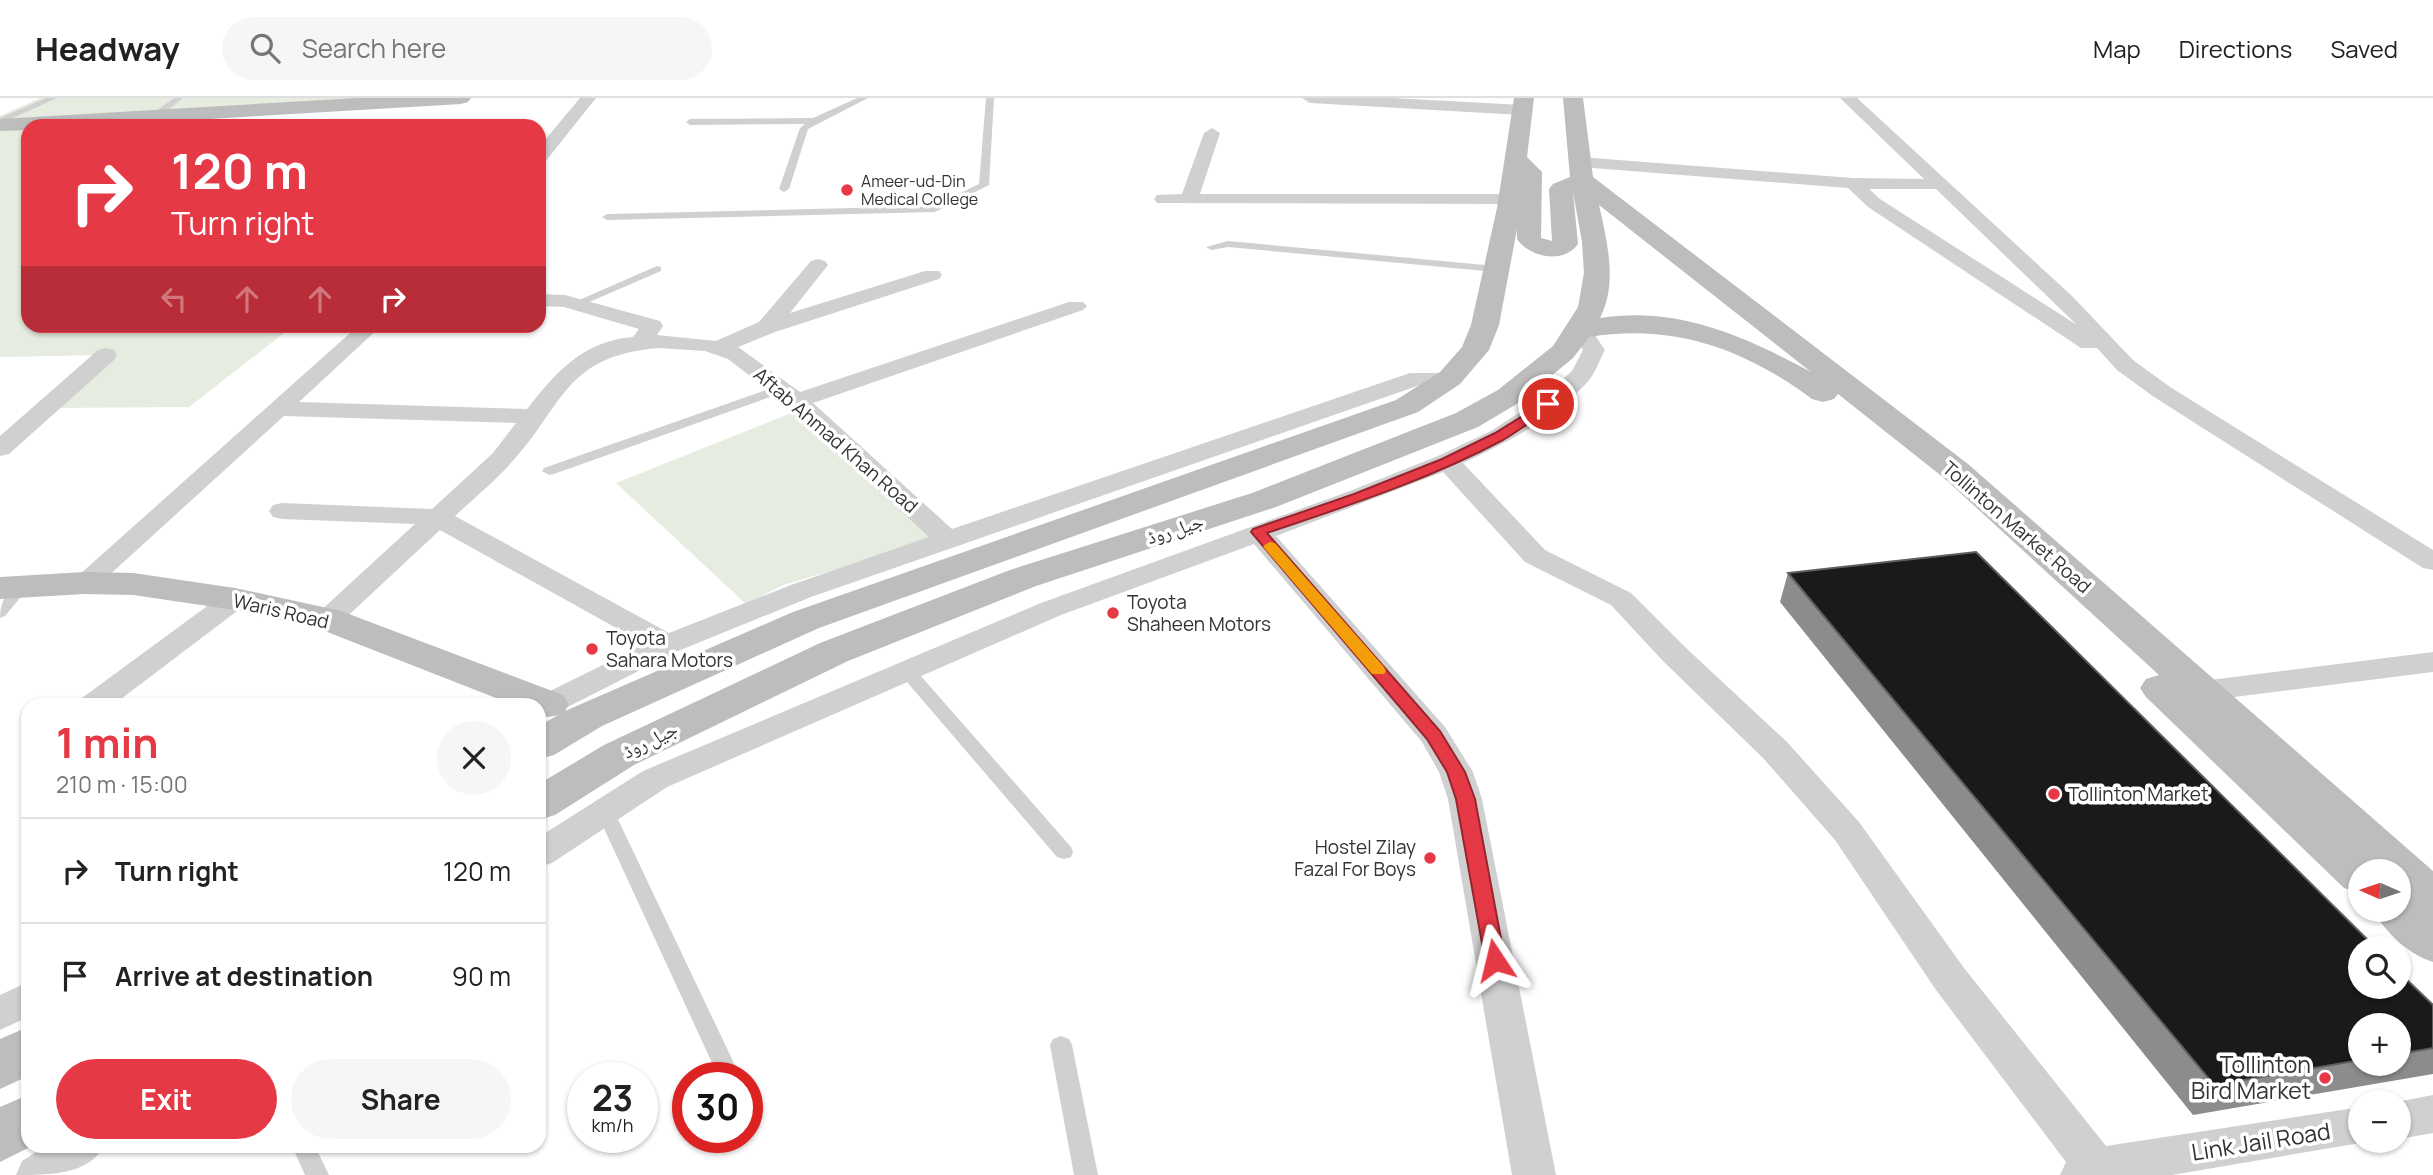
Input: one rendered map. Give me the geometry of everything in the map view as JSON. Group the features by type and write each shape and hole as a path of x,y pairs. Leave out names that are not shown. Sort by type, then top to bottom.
{"main road":[{"path":"122,119 461,98"},
{"name":"جیل روڈ","path":"546,800 619,755 834,652 1023,578 1264,500 1466,420 1509,396 1563,352 1580,330 1592,307 1597,273 1592,221 1581,171 1573,98"},
{"name":"جیل روڈ","path":"546,740 587,716 806,620 1407,406 1450,378 1475,350 1485,325 1510,199 1523,104"},
{"path":"0,123 21,122"},
{"path":"1515,158 1531,172 1529,239 1536,246 1555,248 1565,244 1561,189 1581,171"},
{"name":"Tollinton Market Road","path":"1581,171 1956,471 2433,898"},
{"name":"Tollinton Market Road","path":"1580,330 1615,323 1646,322 1697,329 1726,338 1817,389 1876,434 2038,575 2348,864"},
{"name":"Waris Road","path":"7,596 85,583 133,584 235,599 328,619 524,698"},
{"path":"2410,922 2433,943"},
{"path":"0,1066 13,1016"},
{"path":"0,1137 21,1124"}],"street":[{"path":"546,149 588,98"},
{"path":"1310,98 1523,104"},
{"path":"1848,98 1937,184 2065,300 2125,365"},
{"path":"1189,199 1212,133"},
{"path":"1581,171 1937,184"},
{"path":"1853,183 1874,203 2125,365 2162,392 2433,562"},
{"path":"1163,199 1510,199"},
{"path":"767,327 818,265"},
{"path":"718,348 767,327 932,275"},
{"path":"546,301 576,304 652,326 640,343"},
{"path":"789,395 1076,306"},
{"path":"546,849 655,779 1051,609 1359,497 1500,436 1548,404 1581,375 1594,350 1580,330"},
{"path":"85,583 362,333"},
{"name":"Aftab Ahmad Khan Road","path":"328,619 502,458 564,376 592,356 624,344 659,341 718,348 736,354 789,395 948,540"},
{"path":"0,449 106,355"},
{"path":"546,705 667,644 778,600 1192,459 1418,378 1450,378"},
{"path":"277,409 533,416"},
{"path":"1447,461 1488,502 1535,556 1621,599 1674,654 1775,750 1847,831 1950,979 2093,1172"},
{"path":"282,511 437,517 667,644"},
{"path":"1258,532 1434,735 1456,772 1465,799 1534,1175"},
{"path":"102,698 235,599"},
{"path":"2202,691 2433,662"},
{"path":"2411,1118 2433,1114"},
{"name":"Link Jail Road","path":"2093,1172 2348,1128"},
{"path":"38,1175 72,1153"}],"lane":[{"path":"0,123 52,98"},
{"path":"152,118 179,98"},
{"path":"784,189 804,128 864,98"},
{"path":"607,217 935,209 984,185 990,98"},
{"path":"690,122 814,121"},
{"path":"1210,247 1228,244 1496,269"},
{"path":"576,304 657,269"},
{"path":"549,471 789,395"},
{"path":"907,671 1064,852"},
{"path":"605,811 723,1062"},
{"path":"1061,1045 1086,1175"},
{"path":"306,1153 317,1175"}],"shaded area":[{"path":"40,98 422,98 0,119 0,116"},
{"path":"21,130 21,333 284,333 189,407 46,408 105,355 0,357 0,131"},
{"path":"804,408 941,538 783,585 746,604 616,483"}],"building":[{"name":"Tollinton Market","path":"1976,552 2364,936 2348,936 2348,999 2411,999 2411,984 2433,1005 2433,1048 2411,1052 2411,1013 2348,1013 2348,1062 2214,1085 1788,573"}],"slow traffic":[{"path":"1270,546 1378,671"}],"place":[{"name":"Ameer-ud-Din Medical College","path":"847,190"},
{"name":"Toyota Shaheen Motors","path":"1113,613"},
{"name":"Toyota Sahara Motors","path":"592,649"},
{"name":"Tollinton Market","path":"2054,794"},
{"name":"Hostel Zilay Fazal For Boys","path":"1430,858"},
{"name":"Tollinton Bird Market","path":"2325,1078"}],"route":[{"path":"1495,960 1465,799 1456,772 1434,735 1258,532 1359,497 1447,461 1500,436 1548,404"}]}
